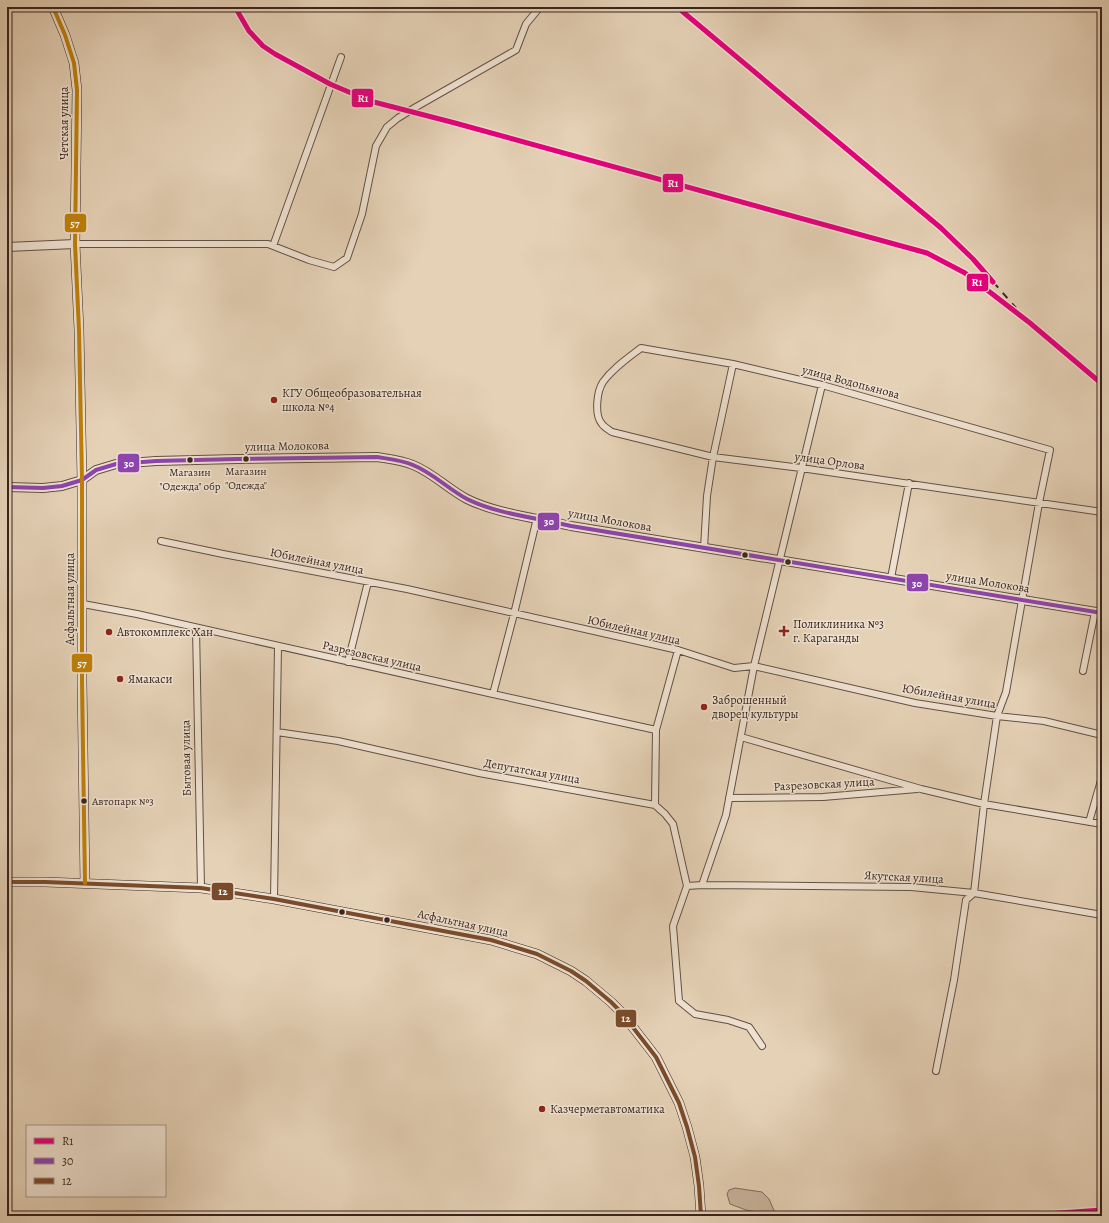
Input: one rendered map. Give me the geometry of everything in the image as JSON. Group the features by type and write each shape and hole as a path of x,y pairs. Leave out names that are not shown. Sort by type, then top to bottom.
{"main road":[{"name":"Четская улица","path":"52,7 65,35 74,63 77,90 75,244"},
{"name":"Асфальтная улица","path":"75,244 79,330 82,480 85,883 201,888 274,899 491,940 537,954 571,971 586,981 621,1012 656,1057 669,1080 687,1126 693,1150 699,1186 701,1215"},
{"path":"7,882 85,883"}],"street":[{"path":"7,247 75,244 268,244 309,260 334,267 347,258 362,214 376,146 387,127 416,107 516,50 526,24 540,7"},
{"path":"273,246 341,57"},
{"name":"улица Водопьянова","path":"603,383 619,365 641,348 733,364 822,385 1050,450 1039,503"},
{"path":"704,548 707,496 713,457 733,364"},
{"name":"улица Орлова","path":"603,383 597,400 597,411 602,424 612,432 713,457 909,483 1102,512"},
{"path":"702,885 726,815 754,666 822,385"},
{"name":"улица Молокова","path":"7,487 43,488 62,486 82,480 96,470 116,464 156,461 377,457 397,460 413,465 428,473 467,499 492,509 570,526 1098,612"},
{"path":"890,578 909,483"},
{"path":"936,1071 954,980 966,900 974,893 984,804 997,716 1006,692 1039,503"},
{"path":"493,694 537,518"},
{"name":"Юбилейная улица","path":"161,541 407,589 678,650 734,668 754,666 916,703 997,716 1044,721 1102,735"},
{"path":"348,662 368,582"},
{"name":"Разрезовская улица","path":"83,604 137,614 656,730"},
{"path":"1083,671 1098,612"},
{"name":"Бытовая улица","path":"196,628 201,888"},
{"path":"274,899 278,646"},
{"path":"678,650 656,730 655,805 673,824 687,886 673,926 679,1002 695,1014 728,1020 749,1028 762,1046"},
{"name":"Депутатская улица","path":"276,732 338,741 479,773 655,805"},
{"name":"Разрезовская улица","path":"741,737 921,789 984,804 1102,824"},
{"path":"1089,822 1102,777"},
{"name":"Разрезовская улица","path":"729,798 823,797 921,789"},
{"name":"Якутская улица","path":"687,886 911,887 974,893 1102,915"}],"shaded area":[{"path":"735,1188 762,1192 769,1199 776,1215 746,1210 730,1204 727,1194 729,1190"}],"railway":[{"path":"235,7 249,31 263,46 330,84 370,101 927,253 965,273 1030,323 1102,384"},
{"path":"677,7 941,228 973,259 1016,308"}],"transit line":[{"name":"57","path":"53,7 65,35 74,63 77,90 75,244 79,330 82,480 82,682 85,883"},
{"name":"R1","path":"235,7 249,31 263,46 330,84 370,101 927,253 965,273 1030,323 1102,384"},
{"name":"R1","path":"677,7 941,228 973,259 993,282"},
{"name":"30","path":"7,487 43,488 62,486 82,480 96,470 116,464 156,461 377,457 413,465 427,472 453,491 467,499 491,508 518,515 571,526 1102,613"},
{"name":"12","path":"7,882 201,888 274,899 491,940 537,954 571,971 586,981 611,1002 621,1012 656,1057 679,1103 687,1127 695,1157 701,1216"},
{"name":"R1","path":"1018,1216 1102,1210"}],"place":[{"name":"КГУ Общеобразовательная школа №4","path":"274,400"},
{"name":"Магазин \"Одежда\"","path":"246,459"},
{"name":"Магазин \"Одежда\" обр","path":"190,460"},
{"name":"Поликлиника №3 г. Караганды","path":"784,631"},
{"name":"Автокомплекс Хан","path":"109,632"},
{"name":"Ямакаси","path":"120,679"},
{"name":"Заброшенный дворец культуры","path":"704,707"},
{"name":"Автопарк №3","path":"84,801"},
{"name":"Казчерметавтоматика","path":"542,1109"}]}
